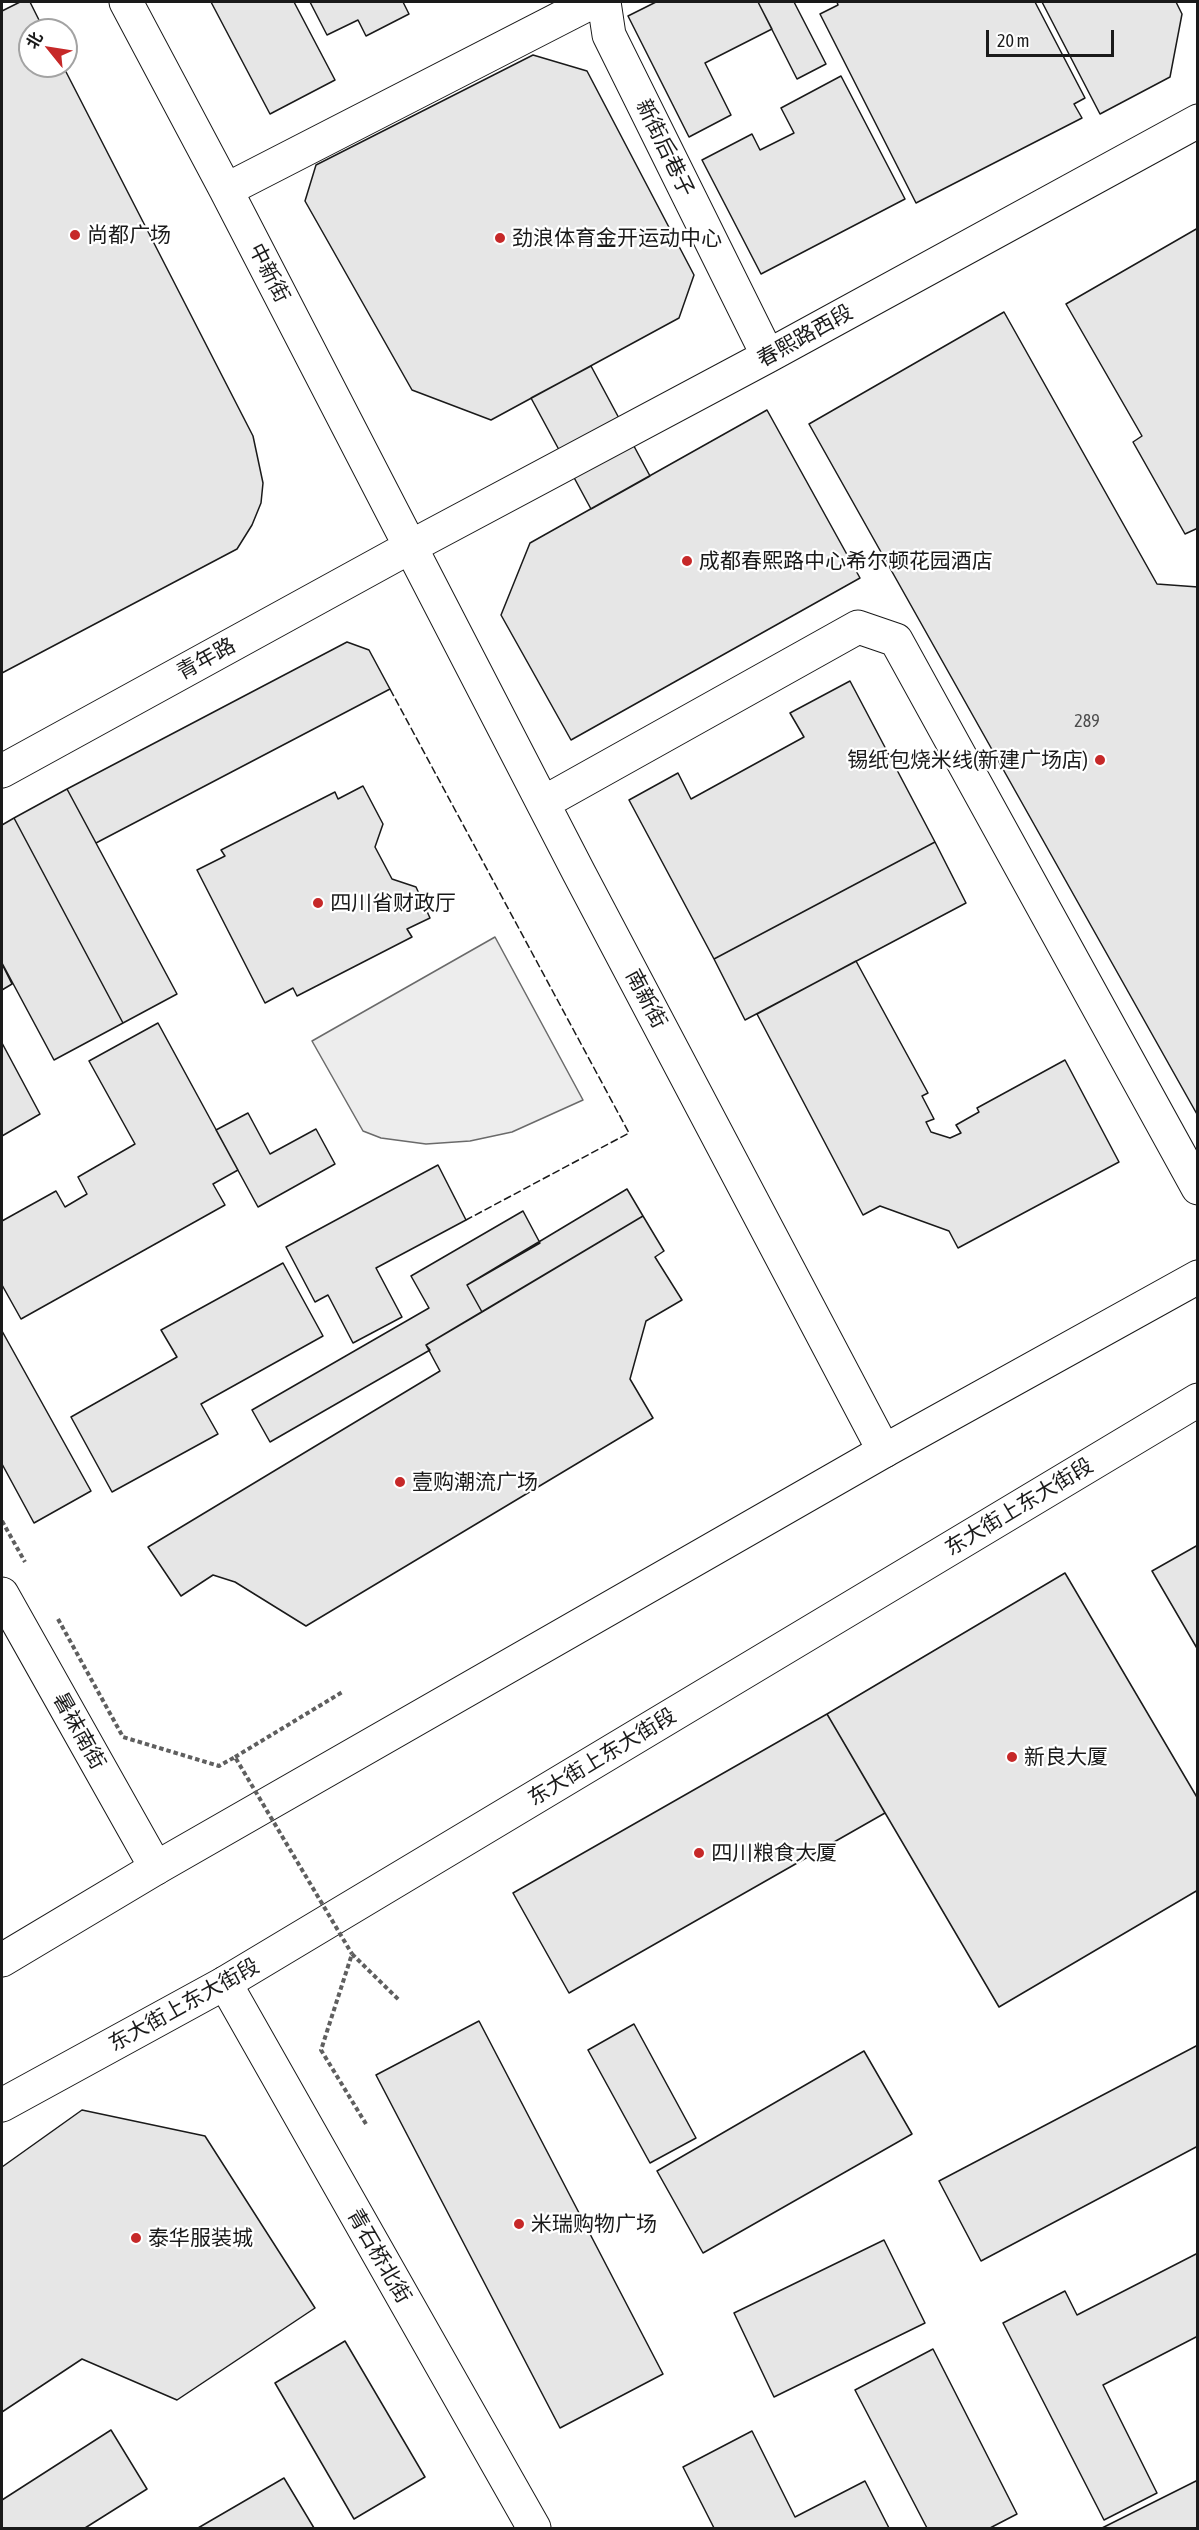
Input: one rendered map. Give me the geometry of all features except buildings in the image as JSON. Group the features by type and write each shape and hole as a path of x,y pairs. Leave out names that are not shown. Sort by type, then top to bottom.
{"street":[{"name":"中新街","path":"126,2 226,190 410,547"},
{"path":"226,190 592,2"},
{"name":"新街后巷子","path":"604,2 609,35 768,356"},
{"name":"春熙路西段","path":"410,547 768,356 1197,121"},
{"name":"青年路","path":"2,771 410,547"},
{"name":"南新街","path":"410,547 884,1451"},
{"path":"543,803 858,627 896,640 1197,1188"},
{"path":"2,1960 156,1868 884,1451 1197,1278"},
{"name":"东大街上东大街段","path":"2,2105 225,1983 1197,1400"},
{"name":"暑袜南街","path":"2,1594 156,1868"},
{"name":"青石桥北街","path":"225,1983 534,2529"}],"path":[{"path":"58,1619 123,1737 219,1766 344,1691"},
{"path":"235,1757 352,1954 400,2001"},
{"path":"352,1954 321,2050 366,2124"}],"shaded area":[{"path":"495,937 583,1100 512,1132 470,1141 426,1144 381,1138 363,1131 312,1041"}],"fence":[{"path":"390,689 629,1133 466,1220"}],"place":[{"name":"尚都广场","path":"75,235"},
{"name":"劲浪体育金开运动中心","path":"500,238"},
{"name":"成都春熙路中心希尔顿花园酒店","path":"687,561"},
{"name":"锡纸包烧米线(新建广场店)","path":"1100,760"},
{"name":"四川省财政厅","path":"318,903"},
{"name":"壹购潮流广场","path":"400,1482"},
{"name":"新良大厦","path":"1012,1757"},
{"name":"四川粮食大厦","path":"699,1853"},
{"name":"米瑞购物广场","path":"519,2224"},
{"name":"泰华服装城","path":"136,2238"}]}
